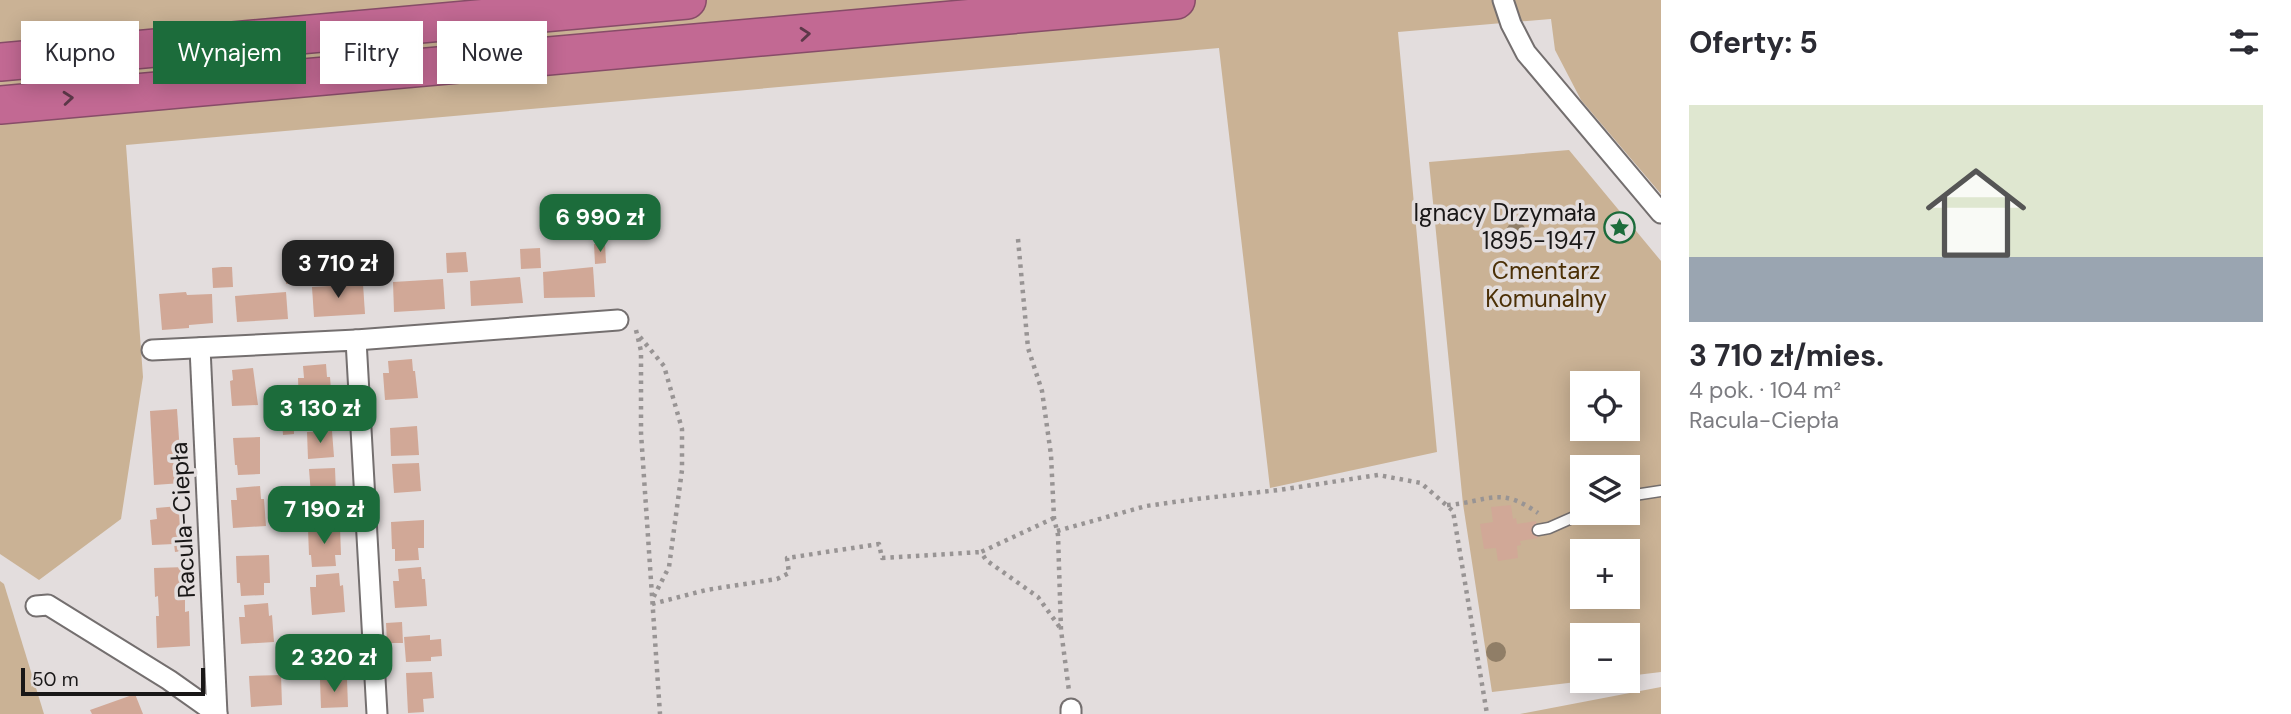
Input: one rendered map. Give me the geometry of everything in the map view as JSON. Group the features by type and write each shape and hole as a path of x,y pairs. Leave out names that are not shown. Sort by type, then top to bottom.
{"highway":[{"path":"0,62 687,0"},
{"path":"0,104 1176,0"}],"street":[{"path":"1503,0 1511,24 1526,53 1661,213"},
{"path":"152,350 627,323"},
{"path":"356,340 377,714"},
{"name":"Racula-Ciepła","path":"200,348 217,714"},
{"path":"36,606 48,605 169,680 217,714"}],"lane":[{"path":"1640,494 1661,491"},
{"path":"1538,530 1570,519"}],"path":[{"path":"1018,239 1028,348 1042,391 1051,455 1061,630 1071,712"},
{"path":"627,323 664,366 682,429 682,470 669,567 652,602"},
{"path":"638,335 641,351 641,433 660,714"},
{"path":"1057,531 1146,506 1378,475 1422,482 1453,511 1487,714"},
{"path":"1447,505 1463,504 1486,497 1518,500 1545,518 1551,527"},
{"path":"652,602 777,579 789,573 787,558 878,544 880,559 981,552 1054,518"},
{"path":"981,552 986,560 1038,597 1061,630"}],"green space":[{"path":"0,0 1661,0 1661,194 1581,100 1555,50 1551,19 1398,32 1437,452 1270,488 1219,48 126,145 143,377 121,519 39,580 0,554"},
{"name":"Cmentarz Komunalny","path":"1569,150 1661,261 1661,672 1640,675 1640,623 1570,623 1570,683 1492,692 1463,504 1429,162"},
{"path":"0,581 4,584 44,714 0,714"},
{"path":"1661,687 1661,714 1520,714 1640,693"}],"building":[{"path":"605,243 606,263 595,264 594,244"},
{"path":"540,248 541,268 521,269 520,249"},
{"path":"466,252 468,272 447,273 446,253"},
{"path":"305,253 307,282 286,284 285,263 295,263 295,254"},
{"path":"387,257 388,278 367,279 366,259"},
{"path":"232,267 233,287 213,288 212,268"},
{"path":"593,267 595,297 544,298 543,272"},
{"path":"520,277 523,303 471,306 470,281"},
{"path":"443,279 445,309 394,312 393,282"},
{"path":"363,284 365,314 314,317 312,287"},
{"path":"186,292 187,295 212,294 213,323 162,330 159,294"},
{"path":"286,292 288,319 237,322 235,296"},
{"path":"412,359 418,398 385,400 383,373 389,373 388,361"},
{"path":"326,364 332,403 299,406 298,378 304,378 303,366"},
{"path":"253,368 258,405 232,406 232,370"},
{"path":"177,409 182,483 154,485 150,411"},
{"path":"294,420 294,434 283,435 282,421"},
{"path":"417,426 419,455 391,456 390,428"},
{"path":"332,431 334,457 308,459 307,432"},
{"path":"260,437 260,474 238,475 233,438"},
{"path":"419,463 421,491 394,493 392,464"},
{"path":"335,468 336,494 311,495 309,469"},
{"path":"260,486 266,526 233,528 231,500 237,500 236,488"},
{"path":"1511,505 1513,519 1516,518 1517,524 1536,521 1538,538 1520,541 1521,545 1517,546 1518,558 1498,561 1496,548 1484,549 1480,524 1493,522 1491,507"},
{"path":"179,506 185,543 181,543 182,551 175,552 174,544 152,545 150,520 157,519 156,508"},
{"path":"424,520 424,548 418,548 419,560 395,561 391,522"},
{"path":"340,527 341,555 335,555 336,566 312,567 308,529"},
{"path":"269,555 270,583 264,583 264,595 241,596 240,583 237,583 236,556"},
{"path":"186,567 188,594 185,594 185,612 189,611 190,646 157,648 156,616 159,616 154,568"},
{"path":"421,567 422,579 425,579 427,606 395,608 393,581 399,581 398,569"},
{"path":"339,573 340,586 343,585 345,612 312,615 310,587 316,587 316,575"},
{"path":"268,603 269,616 272,615 274,642 241,644 239,617 245,617 244,605"},
{"path":"402,622 403,643 387,643 386,623"},
{"path":"430,635 430,640 441,639 442,656 431,657 431,661 406,662 404,637"},
{"path":"346,642 347,670 320,672 319,644"},
{"path":"432,672 434,698 423,699 424,712 408,713 406,673"},
{"path":"281,675 282,705 251,707 249,676"},
{"path":"347,679 348,707 321,708 320,680"},
{"path":"135,694 143,714 92,714 90,710"}],"place":[{"name":"Ignacy Drzymała 1895-1947","path":"1619,227"}]}
